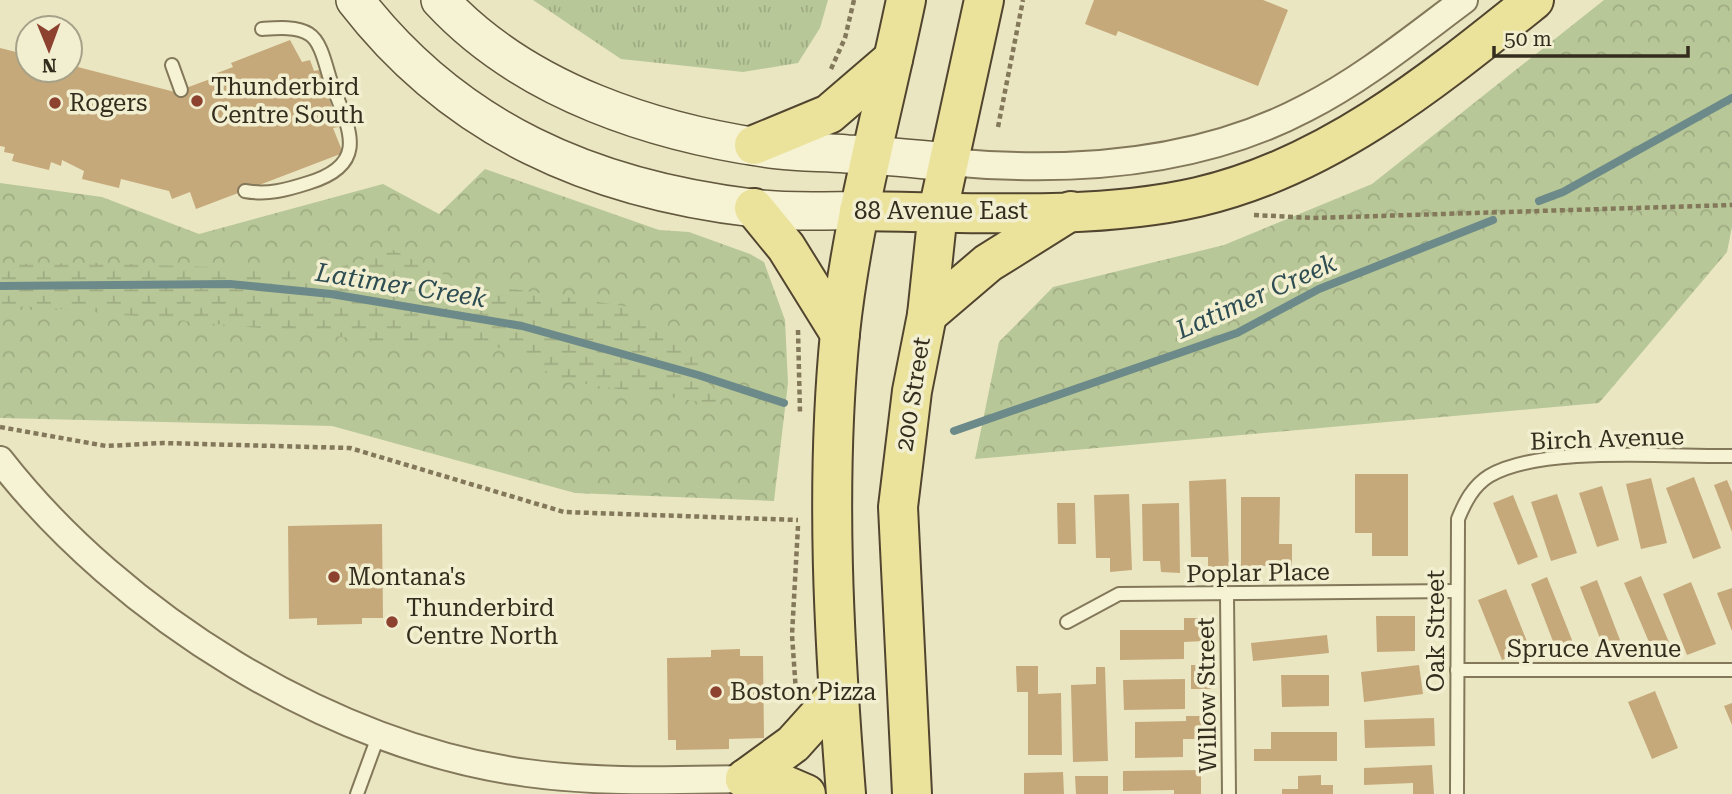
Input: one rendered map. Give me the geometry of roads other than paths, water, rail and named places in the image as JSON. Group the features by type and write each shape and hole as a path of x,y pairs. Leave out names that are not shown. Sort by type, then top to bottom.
{"main road":[{"name":"88 Avenue East","path":"355,0 406,58 436,85 547,155 618,183 754,208 859,211 1070,211 1139,206 1199,197 1279,170 1345,139 1457,63 1534,0"},
{"name":"88 Avenue East","path":"440,0 507,56 575,95 631,117 691,134 779,150 948,162"},
{"path":"846,794 838,694 833,541 840,334 859,211 906,0"},
{"name":"200 Street","path":"912,794 898,508 912,391 927,315 938,211 984,0"},
{"path":"754,145 829,114 894,60"},
{"path":"754,208 786,247 840,334"},
{"path":"927,315 988,263 1070,211"},
{"path":"745,779 793,744 838,694"},
{"path":"745,779 778,782 806,794"}],"street":[{"name":"88 Avenue East","path":"948,162 990,166 1072,166 1137,160 1194,149 1242,134 1305,109 1356,78 1464,0"},
{"path":"0,460 93,560 203,647 320,708 379,734 483,764 581,786 745,779"}],"lane":[{"path":"245,191 272,192 325,178 337,172 349,153 347,125 317,41 301,30 262,29"},
{"path":"172,65 181,90"},
{"name":"Birch Avenue","path":"1486,478 1510,466 1542,457 1732,456"},
{"name":"Oak Street","path":"1457,794 1458,519 1468,496 1486,478"},
{"name":"Poplar Place","path":"1067,622 1119,594 1227,596 1456,591"},
{"name":"Willow Street","path":"1227,596 1229,794"},
{"name":"Spruce Avenue","path":"1457,670 1732,670"},
{"path":"356,794 379,734"}],"waterway":[{"name":"Latimer Creek","path":"1539,201 1563,192 1732,98"},
{"name":"Latimer Creek","path":"954,431 1237,333 1319,289 1493,220"},
{"name":"Latimer Creek","path":"0,286 230,284 331,294 522,326 698,375 784,403"}],"place":[{"name":"Thunderbird Centre South","path":"197,101"},
{"name":"Rogers","path":"55,103"},
{"name":"Montana's","path":"334,577"},
{"name":"Thunderbird Centre North","path":"392,622"},
{"name":"Boston Pizza","path":"716,692"}]}
